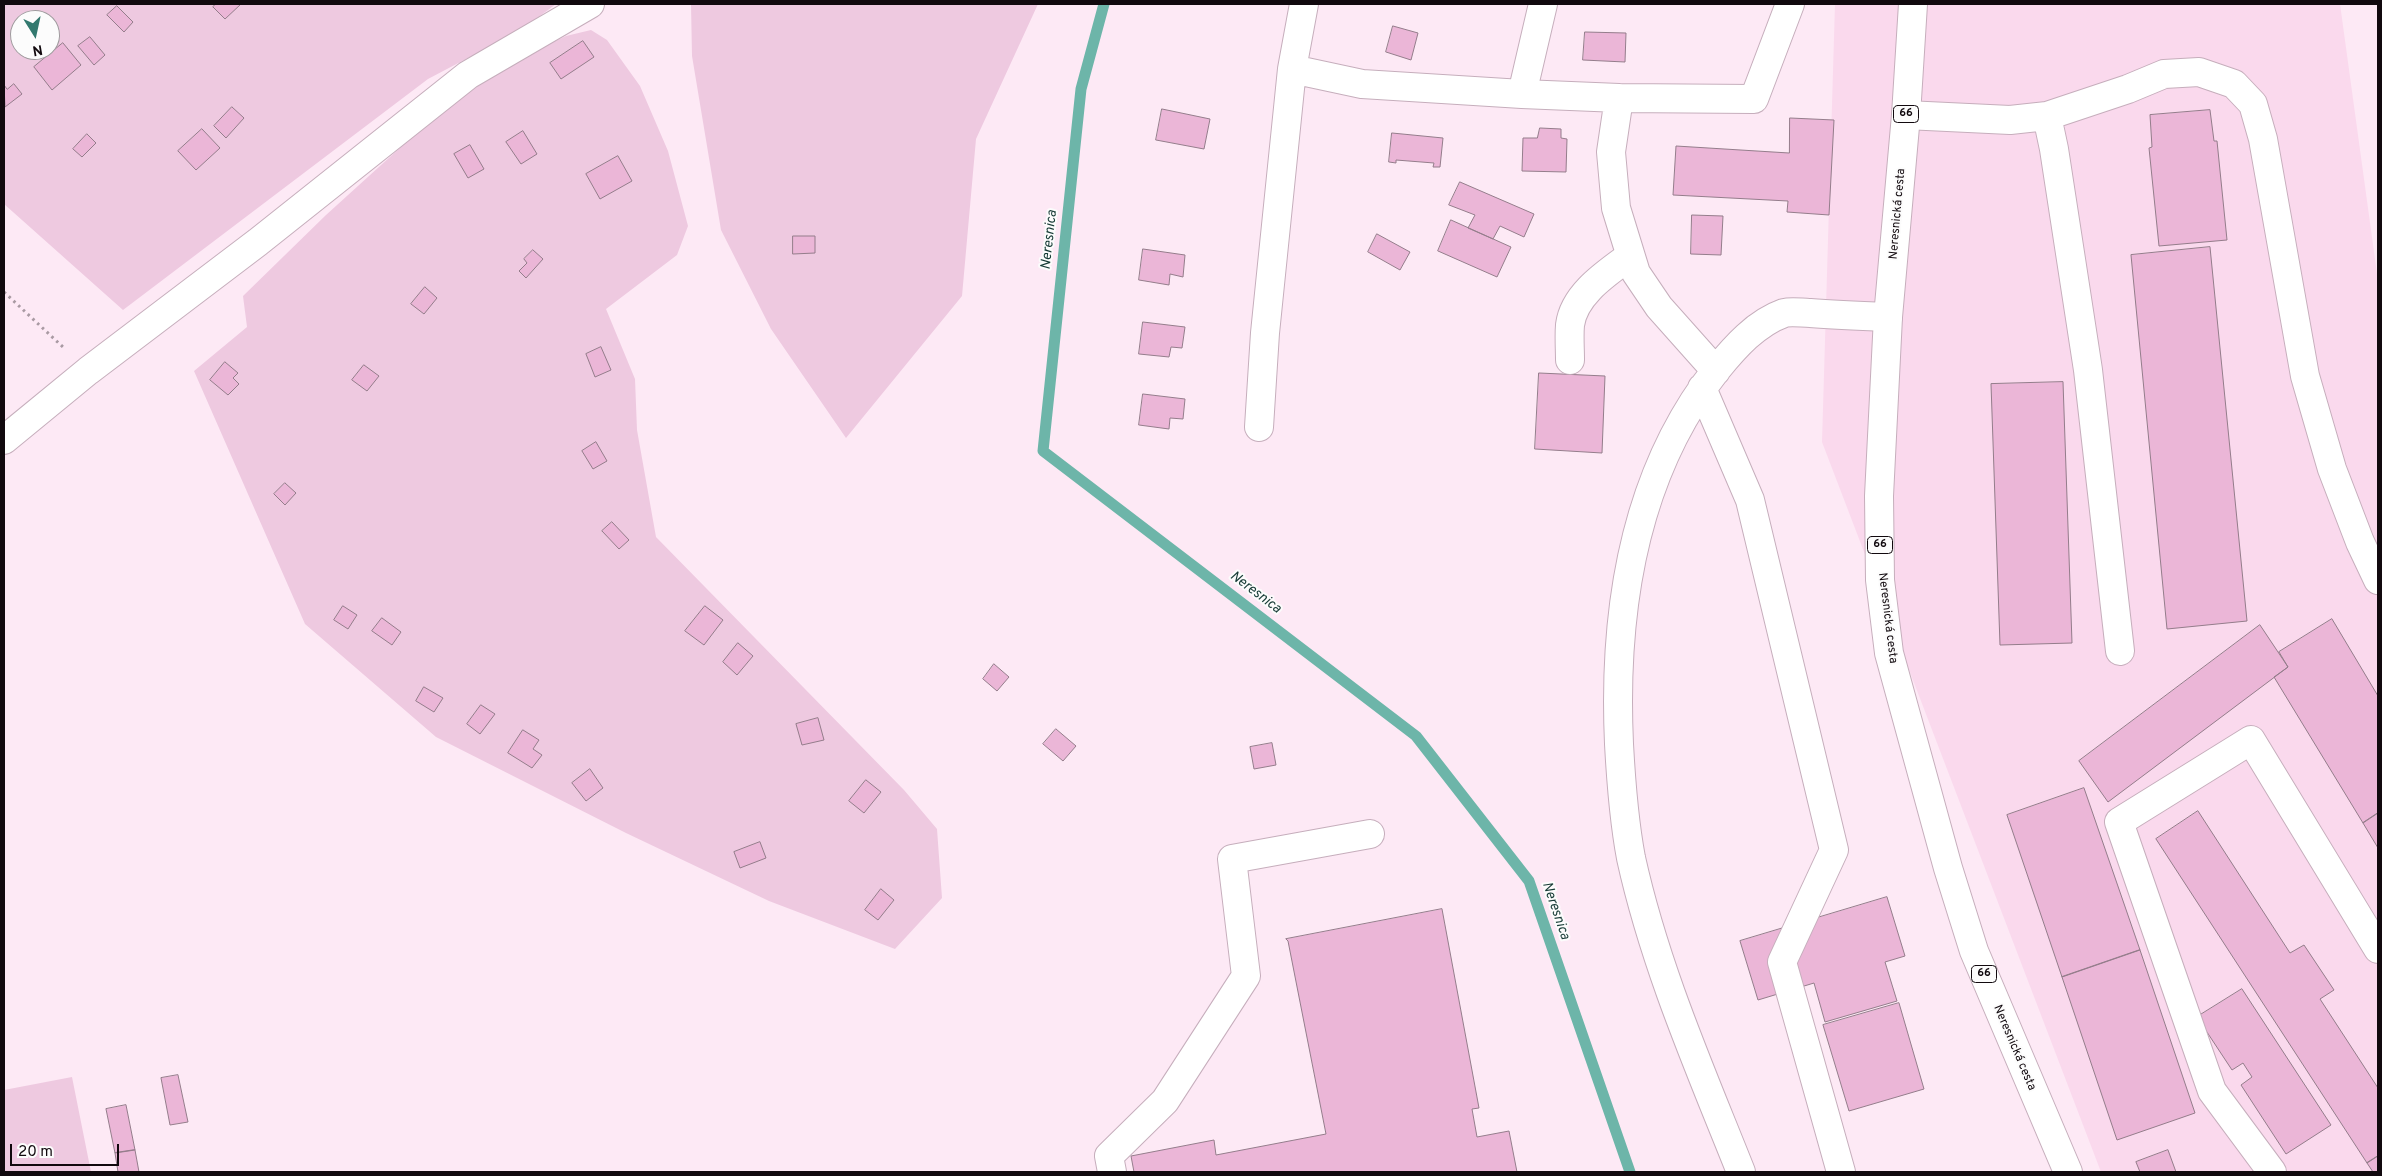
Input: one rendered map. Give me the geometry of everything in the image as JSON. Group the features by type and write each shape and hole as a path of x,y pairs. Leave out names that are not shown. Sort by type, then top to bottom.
{"street":[{"path":"4,440 88,370 258,242 468,74 590,4"},
{"path":"1259,427 1265,333 1292,69 1304,4"},
{"path":"1522,94 1543,4"},
{"path":"1292,69 1362,84 1619,98 1754,100 1790,4"},
{"name":"Neresnická cesta","path":"1913,4 1906,115 1888,317 1879,496 1880,580 1889,653 1945,859 1974,951 2068,1172"},
{"path":"1906,115 2010,120 2047,116 2128,89 2164,74 2199,72 2234,84 2253,104 2264,139 2305,376 2332,469 2360,542 2378,580"},
{"path":"1619,98 1611,152 1616,208 1636,273 1709,379 1750,500 1834,850 1782,962 1840,1172"},
{"path":"2047,116 2054,149 2088,370 2120,651"},
{"path":"1570,360 1570,324 1575,310 1592,285 1630,256"},
{"path":"1741,1172 1664,976 1631,856 1621,780 1617,693 1622,617 1632,548 1651,486 1671,440 1709,379 1733,350 1759,327 1786,312 1888,317"},
{"path":"2272,1172 2212,1091 2120,822 2250,740 2378,949"},
{"path":"1112,1172 1109,1156 1165,1101 1246,976 1232,859 1370,834"}],"path":[{"path":"4,292 88,370"}],"shaded area":[{"path":"4,4 556,4 521,30 428,79 123,310 4,204"},
{"path":"691,4 1038,4 976,139 962,296 846,438 771,329 721,230 692,56"},
{"path":"1835,4 2340,4 2378,281 2378,1172 2101,1172 1822,442"},
{"path":"591,30 607,40 640,86 668,151 688,226 677,255 606,309 635,379 637,430 656,537 904,790 937,829 942,898 895,949 769,901 626,833 436,737 305,624 194,371 247,327 243,296 326,215 445,107 532,52 566,36"},
{"path":"72,1077 91,1172 4,1172 4,1090"}],"building":[{"path":"216,4 241,4 225,19 213,7"},
{"path":"117,6 133,22 124,32 107,15"},
{"path":"1393,26 1418,33 1411,60 1386,52"},
{"path":"1585,32 1626,33 1625,62 1583,60"},
{"path":"90,37 105,55 94,65 78,46"},
{"path":"583,41 594,57 561,79 550,63"},
{"path":"63,43 81,65 52,90 34,67 42,60 60,60 60,45"},
{"path":"14,84 22,94 5,107 4,85 7,89"},
{"path":"232,107 244,118 226,138 214,126"},
{"path":"1162,109 1210,119 1204,149 1156,140"},
{"path":"2210,110 2214,141 2217,141 2227,240 2159,246 2149,148 2152,147 2150,115"},
{"path":"1790,118 1834,120 1829,215 1787,212 1788,201 1673,195 1676,146 1789,153"},
{"path":"1540,128 1561,129 1561,138 1567,139 1566,172 1522,171 1523,138 1537,138"},
{"path":"202,129 220,148 196,170 178,151"},
{"path":"523,131 537,154 521,164 506,142"},
{"path":"1392,133 1443,138 1440,167 1433,167 1434,163 1396,160 1396,163 1389,162"},
{"path":"87,134 96,143 82,157 73,149"},
{"path":"470,145 484,169 468,178 454,154"},
{"path":"618,156 632,181 600,199 586,174"},
{"path":"1460,182 1534,214 1524,237 1500,226 1493,239 1468,228 1475,215 1449,205"},
{"path":"1692,215 1723,216 1721,255 1691,254"},
{"path":"1451,220 1511,247 1497,277 1438,251"},
{"path":"1377,234 1410,252 1400,270 1368,252"},
{"path":"793,236 815,236 815,253 793,254"},
{"path":"2210,247 2247,621 2167,629 2131,255"},
{"path":"1143,249 1185,255 1183,277 1170,274 1169,285 1139,280"},
{"path":"533,250 543,259 526,278 519,271 527,263 524,259"},
{"path":"425,287 437,298 424,314 411,304"},
{"path":"1143,322 1185,327 1182,348 1171,347 1169,357 1139,354"},
{"path":"601,347 611,370 595,377 586,354"},
{"path":"225,362 238,373 233,378 239,384 228,395 210,380"},
{"path":"364,365 379,376 367,391 352,380"},
{"path":"1539,373 1605,376 1602,453 1535,449"},
{"path":"2063,382 2072,643 2000,645 1991,384"},
{"path":"1143,394 1185,399 1183,419 1170,418 1169,429 1139,425"},
{"path":"596,442 607,461 593,469 582,451"},
{"path":"285,483 296,493 285,505 274,494"},
{"path":"612,522 629,540 619,549 602,531"},
{"path":"343,606 357,615 348,629 334,620"},
{"path":"705,606 723,620 704,645 685,631"},
{"path":"382,618 401,632 392,645 372,631"},
{"path":"2332,619 2378,696 2378,813 2363,823 2274,677 2288,667 2279,652"},
{"path":"2260,625 2288,667 2108,802 2079,761"},
{"path":"738,643 753,656 737,675 723,662"},
{"path":"994,664 1009,677 997,691 983,679"},
{"path":"424,687 443,698 434,712 416,701"},
{"path":"481,705 495,714 480,734 467,724"},
{"path":"818,718 824,740 802,745 796,724"},
{"path":"1056,729 1076,746 1063,761 1043,744"},
{"path":"523,730 539,740 533,749 542,755 532,768 508,753"},
{"path":"1272,743 1276,765 1254,769 1250,747"},
{"path":"590,769 603,788 586,801 572,783"},
{"path":"866,780 881,792 864,813 849,801"},
{"path":"2084,788 2140,950 2062,977 2007,815"},
{"path":"2198,811 2290,953 2304,945 2334,990 2320,999 2378,1088 2378,1156 2367,1163 2156,839"},
{"path":"2378,813 2378,848 2363,823"},
{"path":"760,842 766,858 740,868 734,852"},
{"path":"881,889 894,900 878,920 865,910"},
{"path":"1887,897 1905,956 1885,962 1897,1001 1825,1022 1814,983 1758,1000 1740,941"},
{"path":"1442,909 1479,1108 1472,1109 1477,1137 1509,1131 1517,1172 1134,1172 1131,1156 1214,1140 1216,1155 1326,1134 1288,941 1286,939"},
{"path":"2140,950 2195,1113 2117,1140 2062,977"},
{"path":"2242,989 2331,1125 2286,1154 2241,1085 2252,1077 2243,1063 2232,1070 2197,1017"},
{"path":"1899,1003 1924,1089 1849,1111 1823,1025"},
{"path":"178,1075 188,1122 170,1125 161,1078"},
{"path":"126,1105 135,1150 115,1153 106,1109"},
{"path":"135,1150 139,1172 118,1172 115,1153"},
{"path":"2168,1150 2176,1172 2140,1172 2136,1162"},
{"path":"2378,1156 2378,1172 2373,1172 2367,1163"}],"waterway":[{"name":"Neresnica","path":"1104,4 1081,89 1043,451 1416,736 1529,881 1630,1172"}]}
